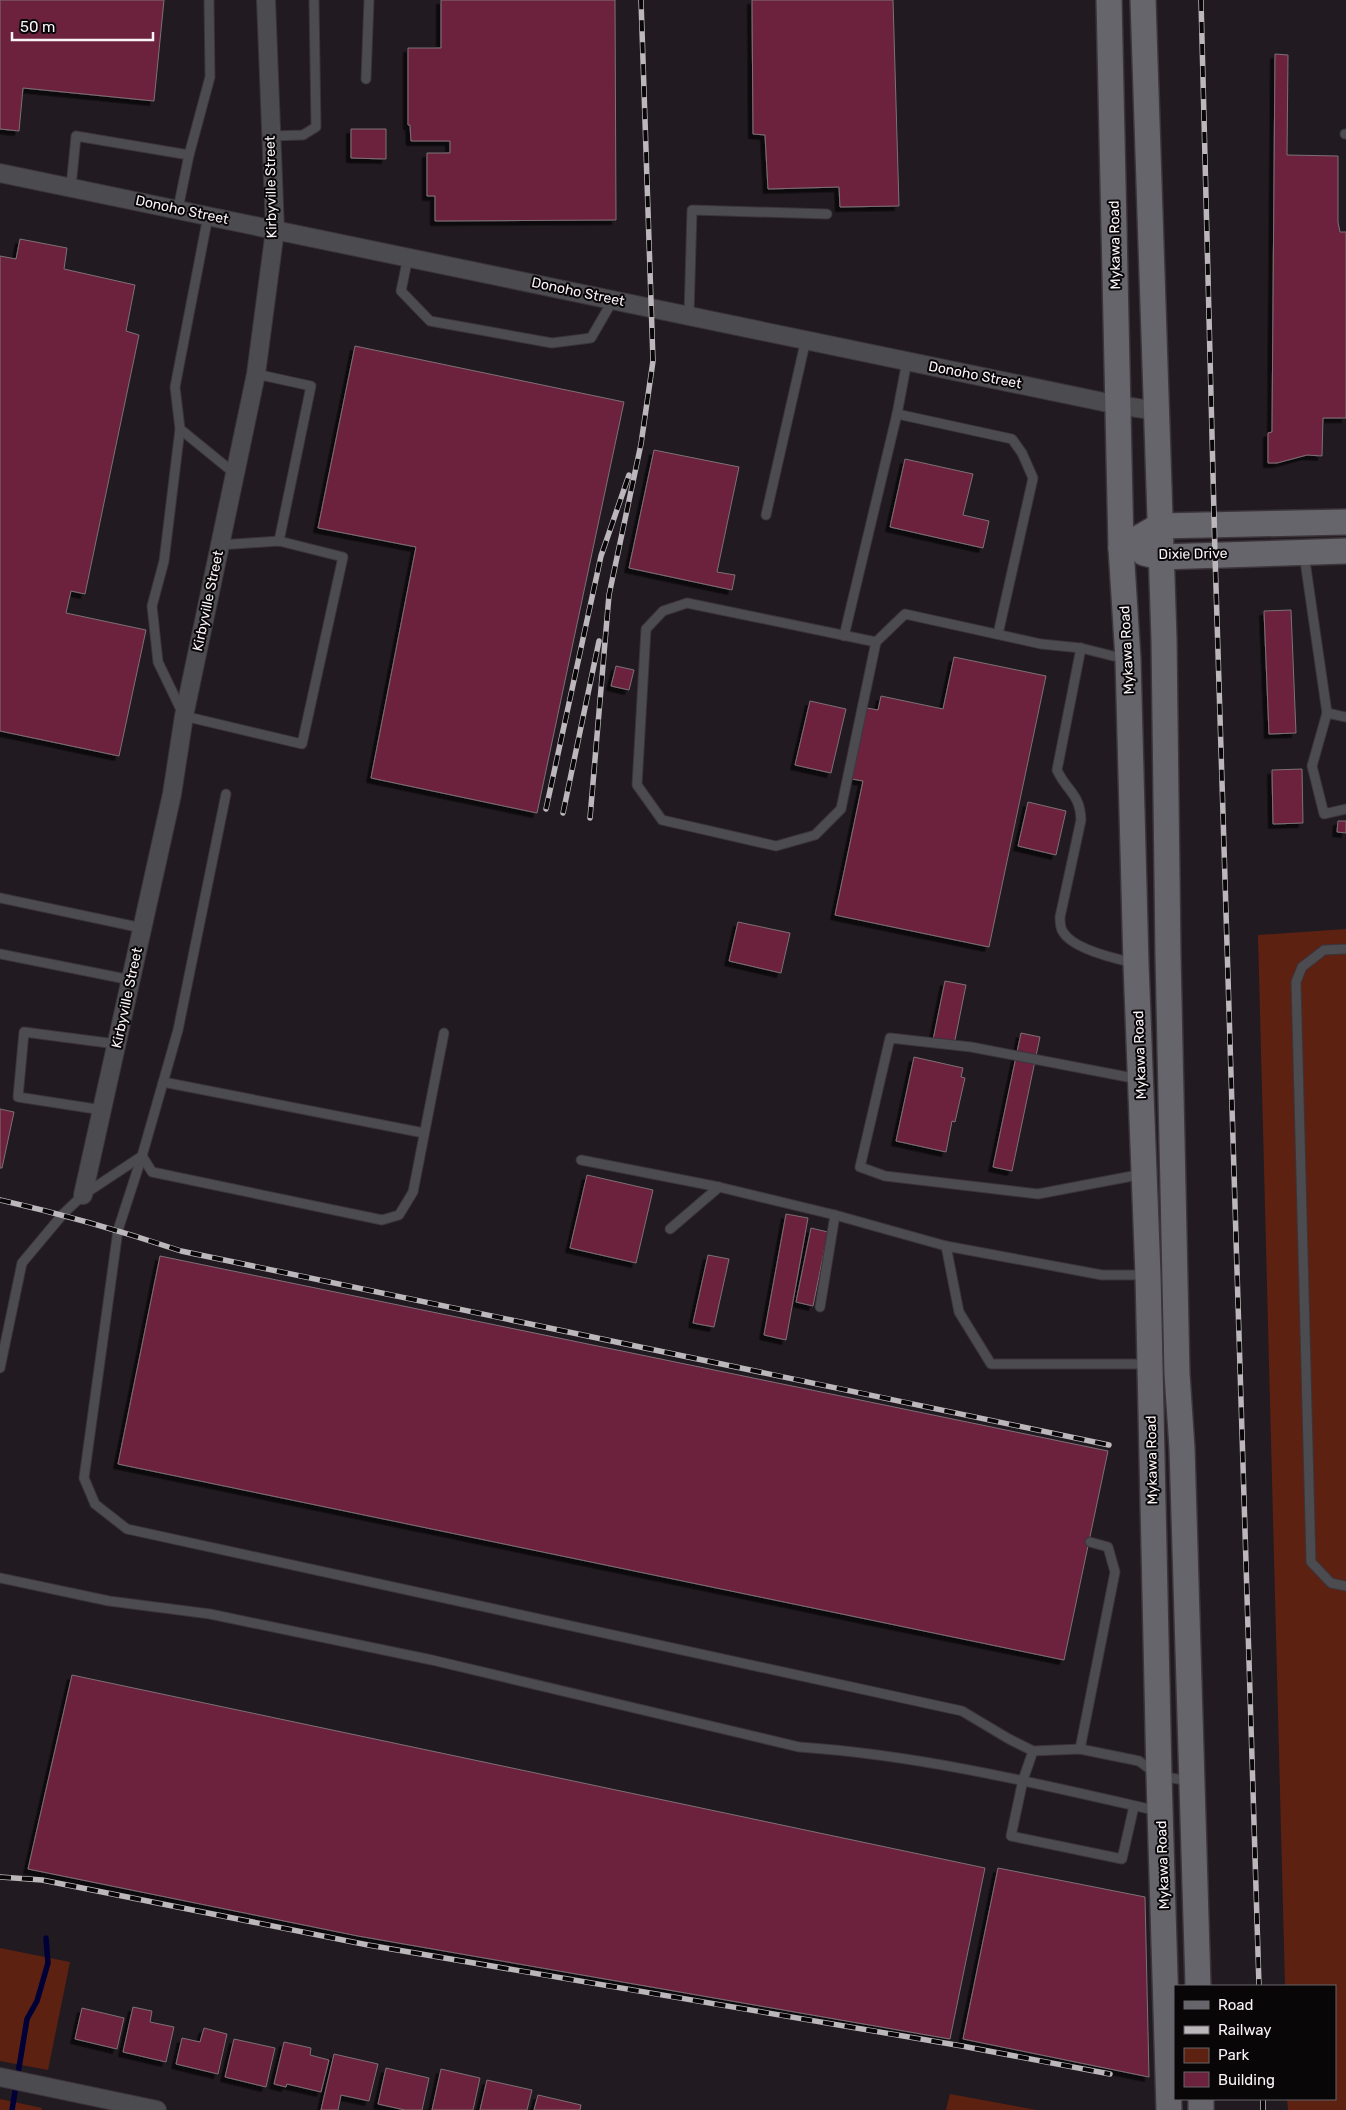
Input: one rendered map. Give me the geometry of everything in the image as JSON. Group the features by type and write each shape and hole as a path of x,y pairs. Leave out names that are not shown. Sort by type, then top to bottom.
{"main road":[{"name":"Mykawa Road","path":"1109,0 1121,548 1128,660 1125,961 1142,1080 1169,2110"},
{"name":"Mykawa Road","path":"1143,0 1164,639 1175,1276 1198,1985"},
{"name":"Dixie Drive","path":"1121,548 1159,526 1346,522"},
{"name":"Dixie Drive","path":"1121,548 1160,556 1346,551"},
{"path":"1142,1080 1171,1083"},
{"path":"1148,1276 1175,1276"}],"street":[{"name":"Kirbyville Street","path":"83,1195 172,794 184,716 256,374 275,230 266,0"},
{"name":"Donoho Street","path":"0,172 1118,405 1157,411"},
{"path":"0,2077 157,2110"}],"lane":[{"path":"178,209 189,155 210,77 209,0"},
{"path":"270,136 304,135 316,127 314,0"},
{"path":"366,79 369,0"},
{"path":"71,187 76,136 189,155"},
{"path":"690,315 692,210 827,214"},
{"path":"208,216 175,386 180,430 164,560 152,606 158,662 184,716 302,744 343,557 279,541 220,545"},
{"path":"408,257 401,291 430,321 552,343 591,338 613,300"},
{"path":"766,515 806,339"},
{"path":"844,636 897,414 907,361"},
{"path":"256,374 311,386 279,541"},
{"path":"897,414 1012,439 1022,453 1033,478 998,634"},
{"path":"180,430 234,473"},
{"path":"1303,552 1327,713 1312,766 1324,814 1346,809"},
{"path":"876,642 687,602 663,611 646,629 637,785 662,820 776,846 815,835 841,809 876,642 905,614 1041,644 1080,648 1128,660"},
{"path":"1080,648 1056,770 1062,781 1075,794 1080,808 1081,820 1060,917 1062,931 1071,942 1125,961"},
{"path":"1327,713 1346,717"},
{"path":"226,794 178,1030 142,1156 118,1230 84,1478 95,1504 127,1529 962,1711 1033,1751 1080,1750 1138,1761 1159,1776 1190,1781"},
{"path":"0,898 142,928"},
{"path":"1346,949 1324,950 1302,967 1296,982 1311,1562 1331,1583 1346,1586"},
{"path":"0,954 130,980"},
{"path":"102,1110 18,1097 24,1032 116,1044"},
{"path":"142,1156 152,1172 382,1220 399,1215 413,1192 444,1033"},
{"path":"1142,1080 971,1047 890,1038 860,1167 885,1176 1038,1194 1144,1174"},
{"path":"164,1082 424,1133"},
{"path":"0,1368 22,1263 63,1214 83,1195 142,1156"},
{"path":"581,1160 719,1187 835,1215 946,1246 1102,1275 1148,1276"},
{"path":"670,1229 719,1187"},
{"path":"820,1307 835,1215"},
{"path":"946,1246 959,1312 990,1364 1150,1364"},
{"path":"1080,1750 1115,1572 1108,1548 1090,1542"},
{"path":"0,1578 109,1601 210,1614 432,1660 799,1747 848,1750 1022,1780 1161,1812"},
{"path":"1033,1751 1022,1780 1011,1836 1122,1859 1134,1806"}],"green space":[{"path":"1346,929 1346,2110 1288,2110 1287,2100 1336,2100 1336,1985 1285,1985 1258,935"},
{"path":"0,1948 70,1962 48,2070 0,2061"},
{"path":"950,2094 1037,2110 946,2110"},
{"path":"0,2099 42,2108 41,2110 0,2110"}],"building":[{"path":"0,0 164,0 154,101 23,88 19,131 0,129"},
{"path":"441,0 615,0 616,220 435,221 435,196 427,196 427,153 450,153 450,141 411,141 410,125 408,125 408,48 441,48"},
{"path":"752,0 893,0 899,206 840,207 839,187 768,189 765,135 753,134"},
{"path":"1275,54 1288,55 1287,155 1338,156 1338,222 1340,232 1346,232 1346,418 1323,418 1322,456 1307,455 1277,463 1268,463 1268,433 1272,432"},
{"path":"351,129 386,129 386,159 351,158"},
{"path":"20,239 67,248 64,269 135,285 126,331 139,335 85,594 71,591 66,613 146,630 119,756 0,731 0,256 16,259"},
{"path":"355,346 624,402 537,813 371,778 416,547 318,528"},
{"path":"654,450 739,467 717,572 735,575 732,590 629,568"},
{"path":"905,459 973,474 963,515 989,521 983,548 890,527"},
{"path":"1291,610 1296,733 1269,734 1264,611"},
{"path":"954,657 1046,676 989,947 835,915 863,781 852,779 867,708 878,710 881,696 943,709"},
{"path":"616,666 634,670 629,690 611,686"},
{"path":"810,701 846,709 831,773 795,765"},
{"path":"1302,769 1303,823 1273,824 1272,770"},
{"path":"1028,802 1066,811 1056,855 1018,846"},
{"path":"1338,821 1346,821 1346,833 1337,832"},
{"path":"738,922 790,933 781,973 729,961"},
{"path":"945,981 966,985 954,1045 933,1040"},
{"path":"1021,1033 1040,1037 1012,1171 993,1167"},
{"path":"914,1057 963,1068 961,1077 965,1078 955,1122 952,1121 946,1152 896,1141"},
{"path":"0,1109 14,1112 2,1168 0,1168"},
{"path":"587,1175 653,1190 636,1263 570,1248"},
{"path":"786,1214 808,1218 786,1340 764,1335"},
{"path":"811,1228 828,1232 813,1306 796,1302"},
{"path":"708,1255 729,1259 714,1327 693,1323"},
{"path":"160,1256 1108,1451 1064,1660 118,1464"},
{"path":"72,1675 985,1868 950,2039 358,1936 28,1869"},
{"path":"998,1868 1145,1897 1149,2077 963,2039"},
{"path":"133,2007 152,2011 150,2022 174,2027 166,2062 123,2052"},
{"path":"82,2008 124,2018 117,2049 75,2039"},
{"path":"204,2028 227,2034 218,2074 176,2064 182,2038 200,2042"},
{"path":"234,2039 275,2048 266,2087 225,2077"},
{"path":"284,2042 311,2048 310,2055 329,2060 321,2092 287,2084 286,2087 274,2084"},
{"path":"334,2054 378,2064 369,2101 341,2095 338,2110 321,2110"},
{"path":"386,2068 429,2078 422,2110 405,2110 378,2104"},
{"path":"441,2069 480,2078 473,2110 432,2110"},
{"path":"487,2080 532,2090 527,2110 480,2110"},
{"path":"538,2095 581,2105 580,2110 534,2110"}],"waterway":[{"path":"12,2110 27,2019 37,2001 48,1963 46,1938"}],"railway":[{"path":"590,818 609,595 641,444 653,361 641,0"},
{"path":"1201,0 1215,554 1259,1985"},
{"path":"546,809 601,556 629,475"},
{"path":"563,813 599,641"},
{"path":"0,1200 91,1223 181,1251 1109,1445"},
{"path":"0,1877 42,1880 368,1945 962,2046 1110,2074"},
{"path":"1263,2100 1263,2110"}]}
